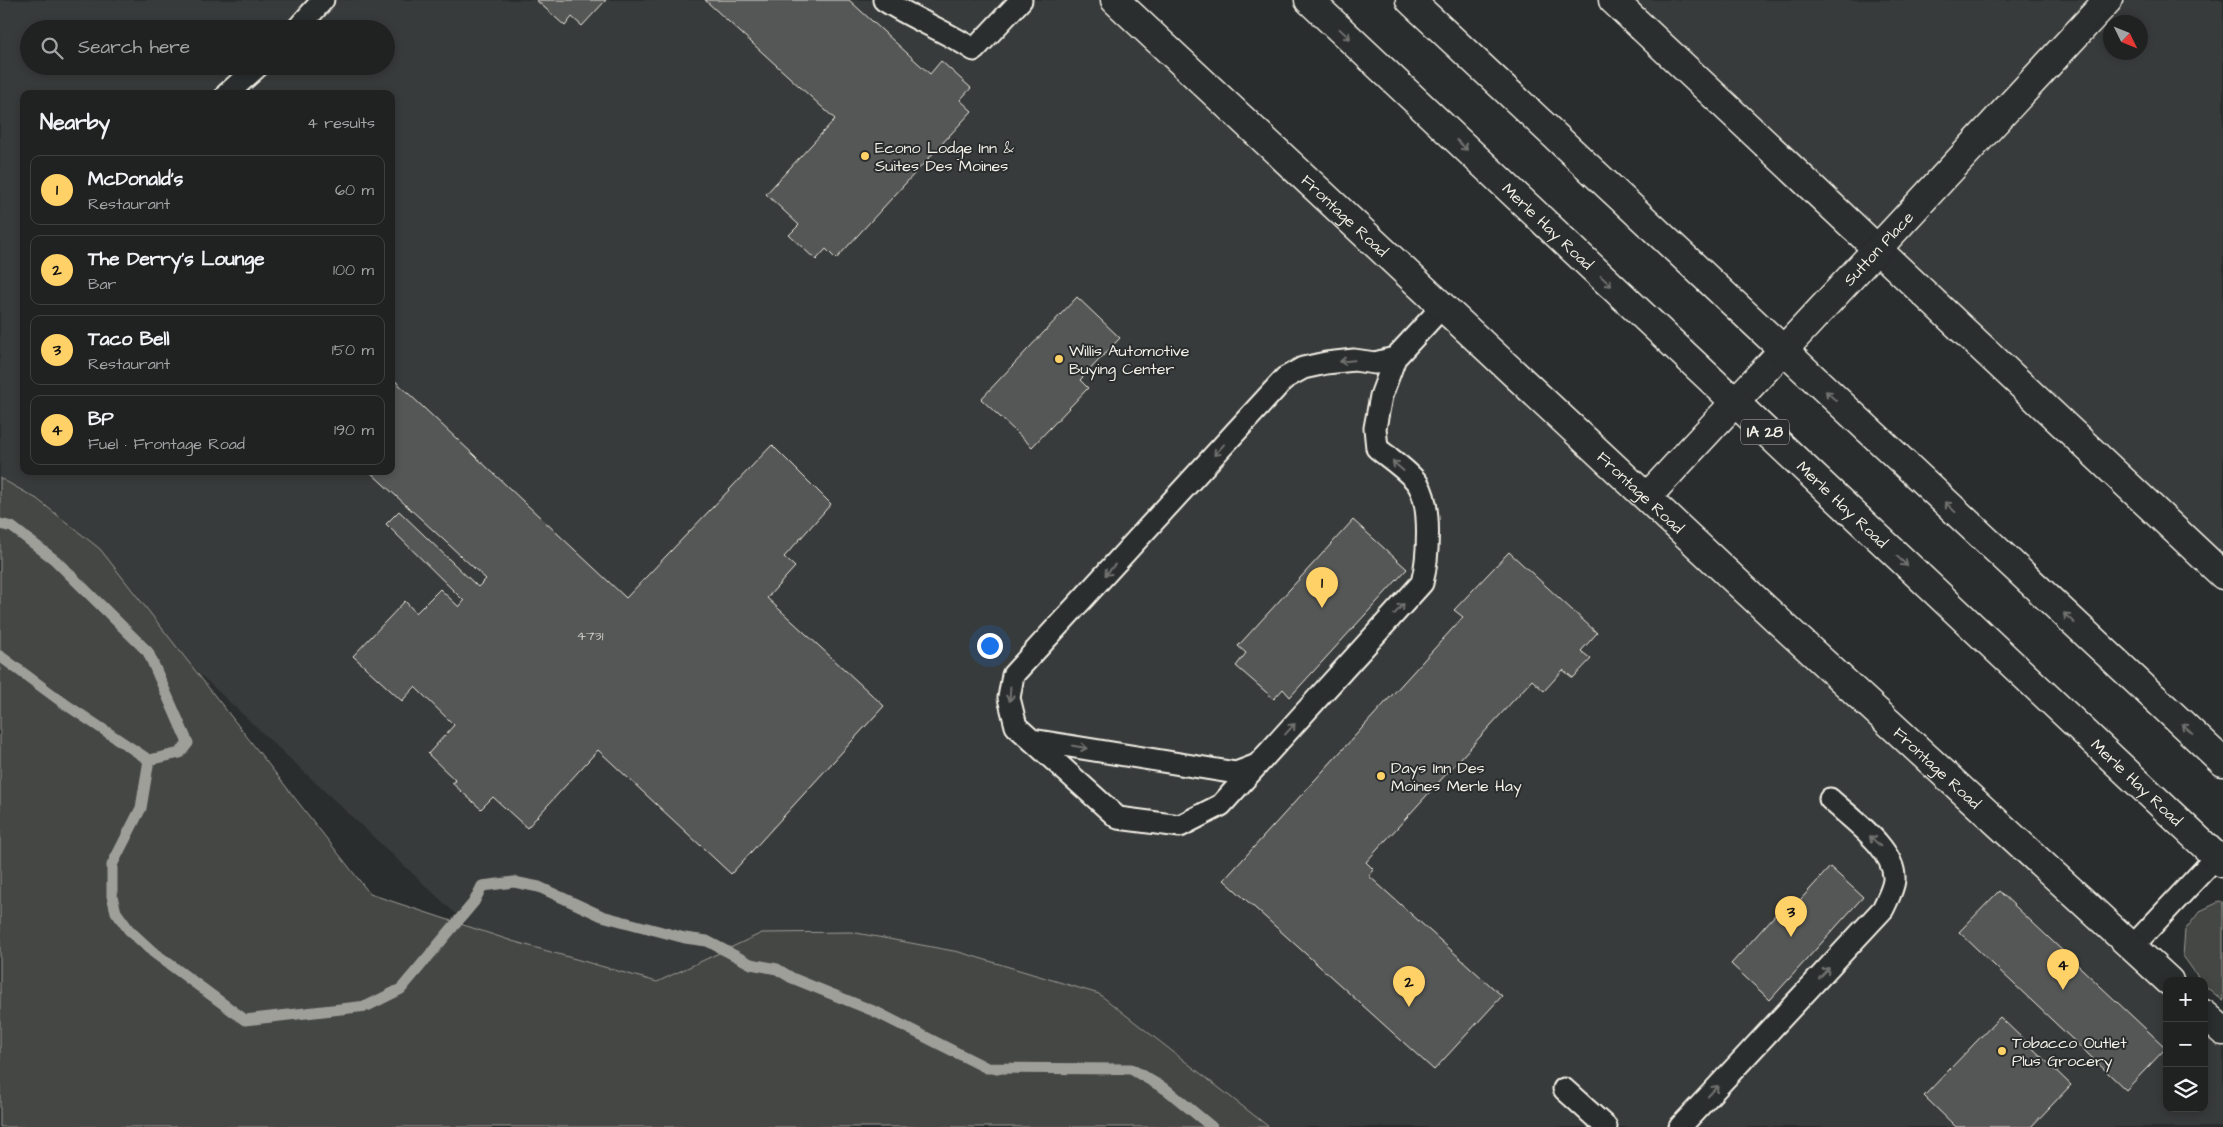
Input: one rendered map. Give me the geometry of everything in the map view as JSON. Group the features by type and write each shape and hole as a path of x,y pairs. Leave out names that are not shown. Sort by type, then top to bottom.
{"street":[{"name":"Frontage Road","path":"1115,0 1648,496 1784,626 2165,977"},
{"name":"Merle Hay Road","path":"1309,0 2220,860"},
{"path":"1410,0 1782,351 2223,762"},
{"path":"1613,0 2223,575"},
{"name":"Sutton Place","path":"1648,496 2108,0"},
{"path":"2208,1018 2223,1031"}],"lane":[{"path":"305,20 323,0"},
{"path":"884,0 932,28 958,39 974,50 1021,0"},
{"path":"231,90 248,75"},
{"path":"1395,358 1376,363 1354,360 1326,363 1303,368 1285,378 1013,675 1009,698 1016,726 1118,818 1180,826 1221,805 1422,583 1427,565 1426,502 1418,484 1377,448 1375,428 1381,396 1395,358 1443,306"},
{"path":"1032,740 1236,774 1258,765"},
{"path":"1680,1127 1883,909 1891,892 1894,878 1883,848 1830,799"},
{"path":"2132,947 2220,860"},
{"path":"1564,1089 1606,1127"}],"shaded area":[{"path":"0,0 1115,0 2163,977 2163,1112 2208,1112 2208,1018 2223,1031 2223,1127 683,1127 0,487"},
{"path":"1613,0 2223,0 2223,575"},
{"path":"0,478 37,499 100,549 370,894 512,941 657,982 762,933 851,932 959,952 1099,994 1269,1127 0,1127"},
{"path":"2219,902 2223,903 2223,1001 2208,988 2208,977 2198,977 2183,956 2185,930 2200,911"}],"building":[{"path":"536,0 606,0 582,26 572,17 565,26"},
{"name":"Econo Lodge Inn & Suites Des Moines","path":"705,0 849,0 930,74 941,61 971,88 960,100 972,111 836,259 826,249 816,260 789,235 799,225 766,194 835,119"},
{"name":"Willis Automotive Buying Center","path":"1077,297 1120,338 1080,380 1088,388 1032,447 981,399"},
{"path":"395,381 626,598 772,445 831,504 784,557 795,567 767,598 884,706 731,874 598,750 527,828 493,797 481,809 452,783 456,781 428,754 454,725 415,687 402,701 353,656 405,601 416,613 440,589 459,607 464,601 386,524 399,511 478,587 486,579 373,475 395,475"},
{"path":"1353,520 1407,569 1290,697 1283,689 1274,699 1236,666 1246,653 1238,646"},
{"name":"Days Inn Des Moines Merle Hay","path":"1509,552 1597,633 1581,651 1591,659 1573,678 1563,670 1544,691 1532,680 1366,862 1374,870 1369,876 1502,996 1434,1070 1224,880 1463,617 1454,610"},
{"path":"1830,867 1863,897 1770,1000 1731,964 1785,904 1791,910"},
{"path":"1999,891 2163,1045 2163,1051 2126,1090 1959,932"},
{"name":"Tobacco Outlet Plus Grocery","path":"2000,1017 2071,1085 2031,1127 1956,1127 1924,1096"}],"waterway":[{"path":"0,524 12,527 55,560 148,652 188,743 180,753 149,760 65,704 0,656"},
{"path":"149,760 141,808 112,865 112,896 116,912 129,930 153,952 245,1020 367,1006 401,989 474,902 482,886 514,882 539,887 602,916 685,938 707,941 751,964 777,969 792,978 876,1012 987,1068 1131,1069 1167,1090 1212,1127"}],"place":[{"name":"Econo Lodge Inn & Suites Des Moines","path":"865,156"},
{"name":"Willis Automotive Buying Center","path":"1059,359"},
{"name":"McDonald's","path":"1322,608"},
{"name":"Days Inn Des Moines Merle Hay","path":"1381,776"},
{"name":"Taco Bell","path":"1791,937"},
{"name":"BP","path":"2063,990"},
{"name":"The Derry's Lounge","path":"1409,1007"},
{"name":"Tobacco Outlet Plus Grocery","path":"2002,1051"}]}
